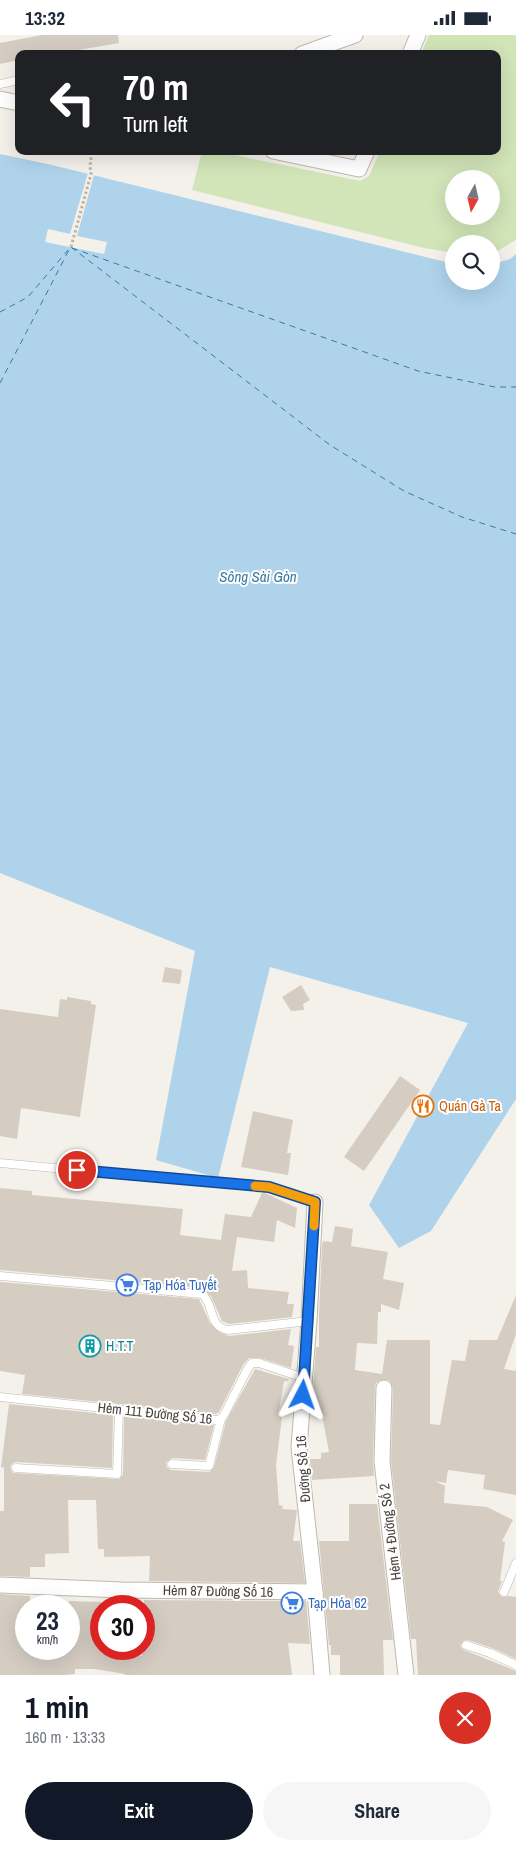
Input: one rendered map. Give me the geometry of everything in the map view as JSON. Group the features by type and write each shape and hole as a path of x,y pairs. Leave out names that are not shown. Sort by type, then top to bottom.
{"street":[{"path":"313,50 355,35"},
{"path":"412,50 418,35"},
{"path":"0,99 15,102"},
{"path":"292,155 359,169 365,155"},
{"name":"Đường Số 16","path":"315,1202 309,1321 299,1447 322,1675"},
{"name":"Hẻm 4 Đường Số 2","path":"384,1388 382,1461 406,1675"},
{"name":"Hẻm 87 Đường Số 16","path":"0,1585 122,1590 315,1592"}],"lane":[{"path":"0,84 15,81"},
{"path":"0,1163 269,1187 315,1202"},
{"path":"0,1276 202,1294 206,1297 216,1324 220,1329 228,1330 309,1321"},
{"name":"Hẻm 111 Đường Số 16","path":"0,1397 212,1420 221,1419 248,1367 252,1363 259,1363 304,1378"},
{"path":"16,1468 117,1474 119,1409"},
{"path":"172,1464 209,1466 221,1419"},
{"path":"504,1592 516,1563"},
{"path":"466,1645 516,1665"}],"path":[{"path":"71,247 91,174 91,155"}],"green space":[{"path":"429,35 516,35 516,240 500,250 500,235 445,235 445,252 424,248 192,190 201,155 234,155 360,181 369,176 378,155 501,155 501,50 423,50"}],"water":[{"name":"Sông Sài Gòn","path":"0,154 52,165 445,262 445,290 500,290 500,262 510,259 516,254 516,1099 431,1231 399,1248 369,1205 468,1023 270,967 218,1178 156,1160 195,951 0,873"}],"pier":[{"path":"88,173 94,175 77,236 107,242 104,254 45,242 48,229 70,234"}],"building":[{"path":"42,35 118,35 119,43 79,50 15,50 15,61 0,64 0,43"},
{"path":"165,967 182,970 180,984 162,982"},
{"path":"301,985 310,1000 303,1004 304,1010 291,1011 282,997"},
{"path":"67,997 91,1001 91,1004 96,1005 80,1117 21,1108 17,1139 0,1136 0,1009 58,1017 60,999 67,1000"},
{"path":"400,1076 420,1090 364,1171 344,1157"},
{"path":"253,1111 293,1120 287,1153 291,1153 288,1175 241,1167"},
{"path":"0,1188 32,1191 32,1195 183,1209 180,1235 221,1240 225,1214 251,1217 262,1193 265,1193 297,1208 295,1228 277,1220 274,1242 237,1237 232,1271 247,1270 248,1288 289,1292 287,1304 294,1304 292,1317 229,1324 222,1321 211,1296 202,1288 0,1270"},
{"path":"335,1226 353,1229 351,1246 388,1252 383,1279 404,1283 399,1310 381,1304 381,1312 378,1312 377,1344 357,1343 355,1370 382,1374 387,1340 430,1340 430,1424 440,1425 452,1360 465,1361 469,1340 497,1340 516,1295 516,1334 504,1369 516,1371 516,1495 483,1489 485,1475 448,1470 446,1483 435,1481 445,1486 444,1503 487,1507 513,1520 502,1541 505,1542 500,1581 502,1581 498,1592 502,1597 516,1597 516,1659 468,1640 463,1641 460,1646 464,1650 516,1671 516,1675 418,1675 416,1639 411,1639 391,1461 393,1388 389,1380 380,1380 376,1383 375,1388 374,1476 312,1480 310,1459 321,1459 321,1453 329,1452 322,1415 311,1414 316,1347 319,1347 322,1246 323,1241 332,1242"},
{"path":"0,1282 199,1299 210,1323 220,1333 229,1336 291,1329 288,1345 294,1346 291,1368 260,1358 249,1358 243,1365 219,1412 216,1414 22,1394 25,1375 0,1371"},
{"path":"255,1369 289,1379 284,1381 278,1416 282,1417 276,1465 279,1505 283,1506 282,1509 297,1510 293,1541 300,1541 305,1583 149,1581 150,1556 104,1557 104,1549 98,1549 96,1500 68,1500 69,1553 45,1554 45,1567 30,1567 30,1577 0,1576 0,1511 4,1511 4,1468 1,1467 9,1404 113,1415 112,1468 16,1462 10,1467 13,1473 119,1479 123,1474 124,1416 214,1425 205,1460 172,1458 166,1463 167,1467 171,1470 209,1472 214,1467 226,1421"},
{"path":"349,1504 377,1504 393,1640 383,1640 384,1675 340,1675 340,1655 331,1655 319,1541 349,1541"},
{"path":"0,1594 15,1595 15,1660 80,1660 80,1601 90,1602 90,1660 155,1660 155,1600 306,1601 310,1644 288,1643 292,1675 125,1675 95,1669 75,1669 75,1674 64,1675 0,1675"}],"ferry route":[{"path":"71,247 330,445 404,491 462,517 516,534"},
{"path":"0,383 70,248"},
{"path":"72,248 418,371 495,387 516,387"},
{"path":"0,312 28,297 68,250"}],"slow traffic":[{"path":"255,1186 269,1187 315,1202 314,1226"}],"place":[{"name":"Quán Gà Ta","path":"423,1106"},
{"name":"Tạp Hóa Tuyết","path":"127,1285"},
{"name":"H.T.T","path":"90,1346"},
{"name":"Tạp Hóa 62","path":"292,1603"}],"route":[{"path":"77,1170 269,1187 315,1202 303,1395"}]}
